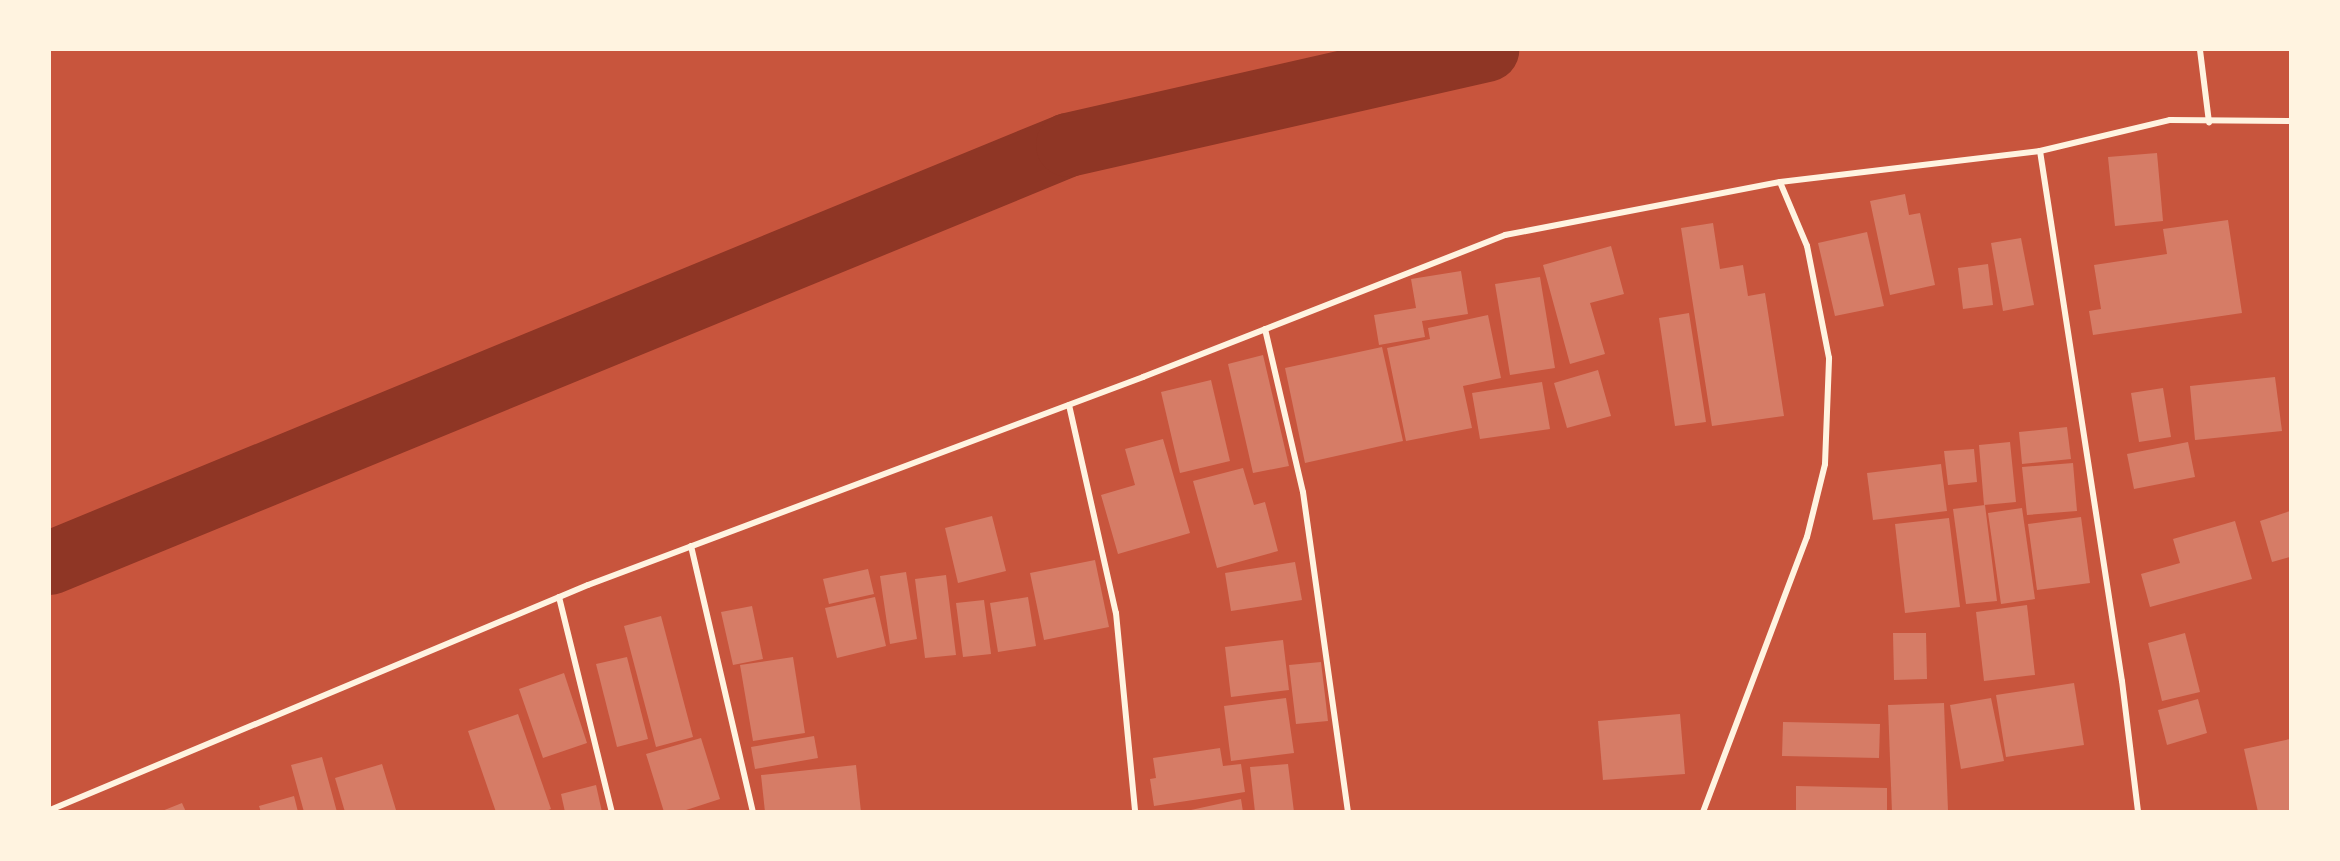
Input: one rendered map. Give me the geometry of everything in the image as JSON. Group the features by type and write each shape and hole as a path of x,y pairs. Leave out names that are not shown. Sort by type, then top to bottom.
{"street":[{"path":"2200,50 2209,122"},
{"path":"50,810 559,597 1069,405 1505,235 1780,182 2040,151 2170,120 2290,121"},
{"path":"2040,151 2122,681 2138,812"},
{"path":"1702,812 1807,537 1825,464 1829,358 1808,246 1780,182"},
{"path":"1265,329 1303,492 1348,812"},
{"path":"1069,405 1116,613 1135,812"},
{"path":"691,546 753,812"},
{"path":"559,597 612,812"}],"building":[{"path":"2157,153 2163,221 2115,226 2108,157"},
{"path":"1905,194 1909,215 1920,213 1935,285 1890,295 1870,201"},
{"path":"2228,220 2242,313 2093,335 2089,311 2101,309 2094,265 2167,254 2163,229"},
{"path":"1713,223 1720,269 1743,265 1748,296 1765,293 1784,416 1712,426 1681,228"},
{"path":"1867,232 1884,306 1835,316 1818,243"},
{"path":"2021,238 2034,305 2003,311 1991,243"},
{"path":"1611,246 1624,294 1590,303 1605,354 1570,364 1543,265"},
{"path":"1988,264 1993,305 1963,309 1958,268"},
{"path":"1461,271 1468,314 1422,321 1425,337 1379,345 1374,315 1416,308 1411,279"},
{"path":"1540,277 1555,368 1510,375 1495,284"},
{"path":"1689,313 1706,422 1675,426 1659,318"},
{"path":"1488,315 1501,378 1463,386 1472,428 1406,441 1387,348 1430,339 1428,328"},
{"path":"1382,347 1403,441 1305,463 1285,368"},
{"path":"1263,355 1289,466 1253,473 1228,364"},
{"path":"1598,370 1611,416 1567,428 1554,383"},
{"path":"2275,377 2282,431 2195,440 2190,386"},
{"path":"1211,380 1230,461 1180,473 1161,392"},
{"path":"1542,382 1550,429 1480,439 1472,393"},
{"path":"2163,388 2171,437 2139,442 2131,393"},
{"path":"2067,427 2071,459 2022,464 2019,432"},
{"path":"1163,439 1190,533 1118,554 1101,495 1135,485 1125,449"},
{"path":"2010,442 2016,502 1984,505 1979,445"},
{"path":"2188,442 2195,477 2134,489 2127,454"},
{"path":"1974,449 1977,482 1948,485 1944,451"},
{"path":"2073,463 2077,511 2027,515 2022,467"},
{"path":"1941,464 1947,511 1873,520 1867,473"},
{"path":"1243,468 1254,505 1265,502 1278,551 1217,568 1193,481"},
{"path":"1985,505 1997,601 1966,604 1953,509"},
{"path":"2022,508 2035,599 2001,604 1988,513"},
{"path":"2290,511 2290,557 2272,562 2260,521"},
{"path":"992,516 1006,571 958,583 945,528"},
{"path":"2081,517 2090,583 2037,590 2028,524"},
{"path":"1949,518 1960,607 1905,613 1895,524"},
{"path":"2235,521 2252,579 2150,607 2141,574 2180,563 2173,539"},
{"path":"1095,560 1109,627 1044,640 1030,573"},
{"path":"1295,562 1302,600 1231,611 1225,573"},
{"path":"868,569 874,594 829,604 823,579"},
{"path":"906,572 917,639 890,644 880,576"},
{"path":"946,575 956,655 925,658 915,579"},
{"path":"875,597 886,646 837,658 825,608"},
{"path":"1028,597 1036,646 998,652 990,603"},
{"path":"984,600 991,654 963,657 956,603"},
{"path":"2027,605 2035,675 1984,681 1976,612"},
{"path":"752,606 763,659 733,665 721,612"},
{"path":"661,616 693,737 656,747 624,626"},
{"path":"1893,633 1926,633 1927,679 1894,680"},
{"path":"2185,633 2200,692 2162,701 2148,643"},
{"path":"1283,640 1289,690 1231,697 1225,647"},
{"path":"627,657 648,739 617,747 596,664"},
{"path":"793,657 805,733 753,741 740,665"},
{"path":"1321,662 1328,721 1296,724 1289,665"},
{"path":"564,673 587,743 543,758 519,689"},
{"path":"2074,683 2084,745 2006,757 1996,695"},
{"path":"1286,698 1294,753 1231,761 1224,706"},
{"path":"1991,698 2004,761 1961,769 1950,705"},
{"path":"2198,699 2207,733 2167,745 2158,710"},
{"path":"1944,703 1948,811 1892,812 1888,705"},
{"path":"518,714 551,809 544,812 496,812 468,731"},
{"path":"1680,714 1685,774 1603,780 1598,721"},
{"path":"1783,722 1880,724 1879,758 1782,756"},
{"path":"814,736 818,758 755,769 751,747"},
{"path":"701,738 720,799 680,812 664,812 646,754"},
{"path":"2290,739 2290,812 2258,812 2244,749"},
{"path":"1220,748 1223,766 1241,764 1245,792 1154,806 1150,779 1156,778 1153,758"},
{"path":"322,757 337,812 304,812 291,765"},
{"path":"382,764 396,810 345,812 335,778"},
{"path":"1288,764 1294,812 1255,812 1250,767"},
{"path":"856,765 861,812 765,812 761,775"},
{"path":"596,785 602,812 565,812 561,794"},
{"path":"1796,786 1887,788 1887,812 1796,812"},
{"path":"294,796 298,812 261,812 259,806"},
{"path":"1241,799 1243,812 1191,812 1191,810"},
{"path":"182,803 186,812 162,812 162,811"}],"waterway":[{"path":"50,563 1068,145 1487,50"}]}
